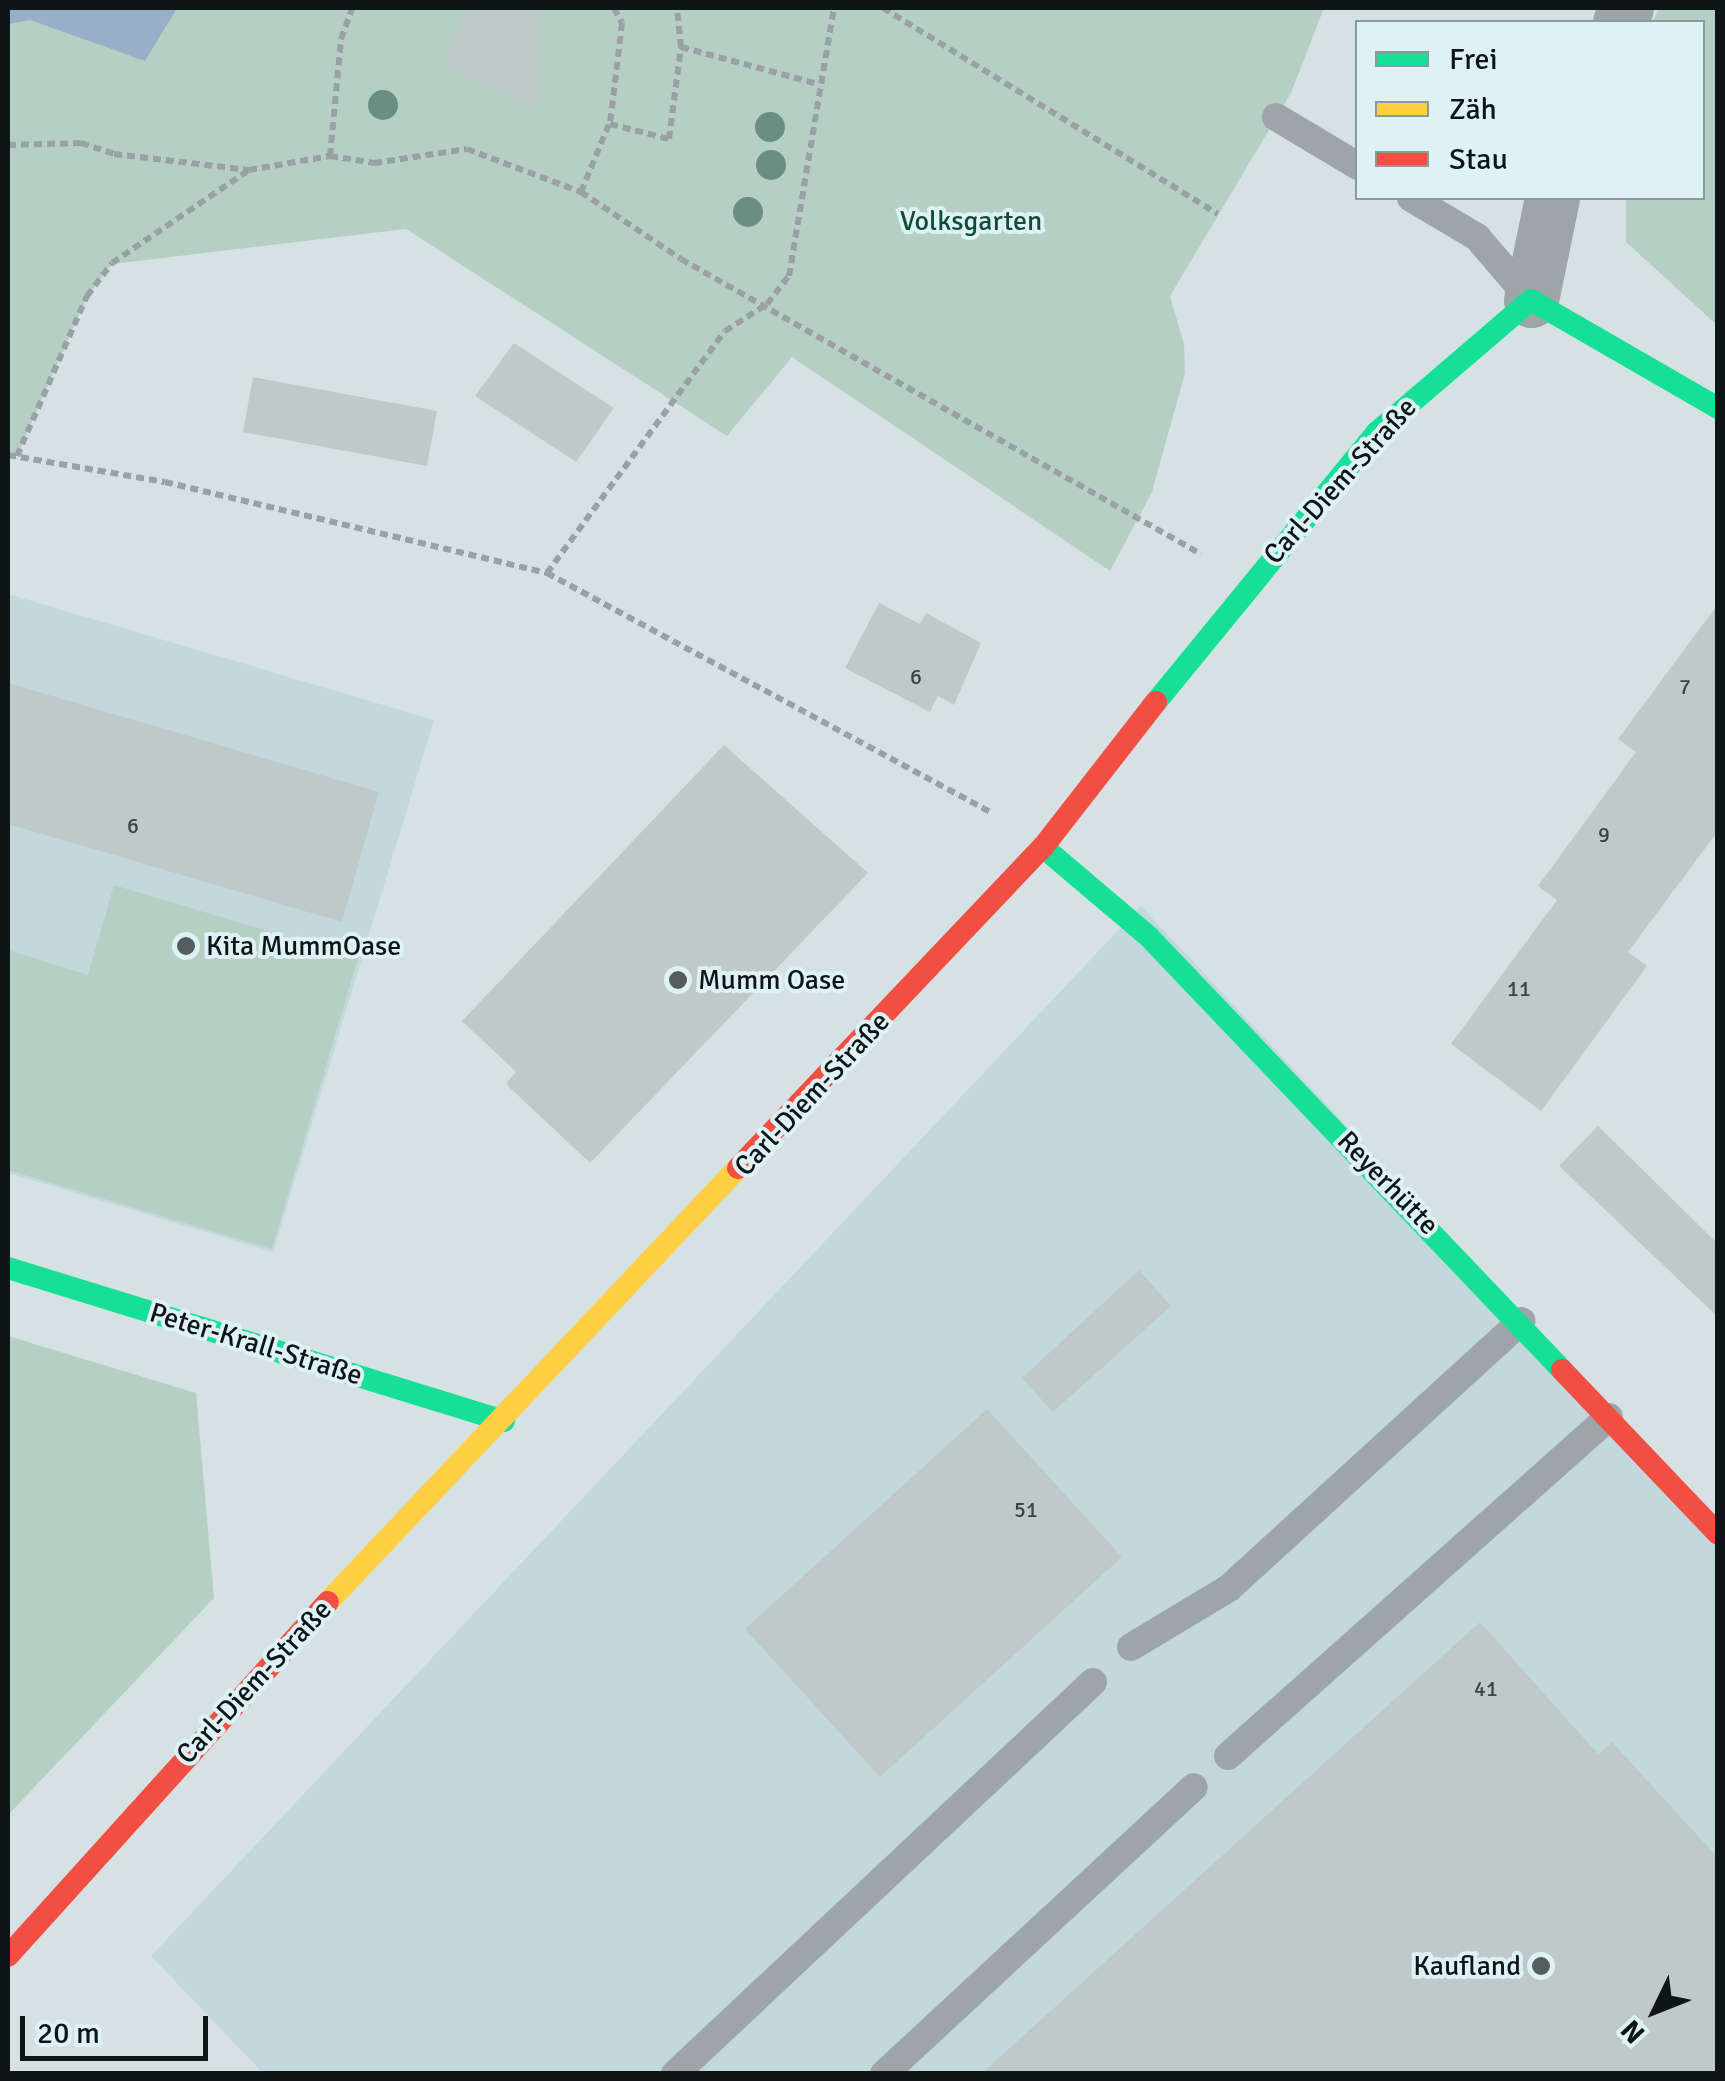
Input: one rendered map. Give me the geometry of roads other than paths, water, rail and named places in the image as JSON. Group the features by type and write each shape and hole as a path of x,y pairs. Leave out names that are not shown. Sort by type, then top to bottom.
{"street":[{"path":"1552,200 1531,300 1718,408"},
{"name":"Carl-Diem-Straße","path":"8,1956 230,1704 504,1420 1043,847 1249,584 1377,432 1531,300"},
{"name":"Reyerhütte","path":"1043,847 1150,936 1520,1321 1718,1534"},
{"name":"Peter-Krall-Straße","path":"8,1268 504,1420"}],"lane":[{"path":"1276,117 1355,164"},
{"path":"1414,200 1477,237 1531,300"},
{"path":"1130,1647 1229,1588 1520,1321"},
{"path":"1228,1756 1609,1417"},
{"path":"675,2074 1093,1682"},
{"path":"884,2074 1194,1786"}],"water":[{"path":"8,8 177,8 145,61 30,20 8,24"}],"place":[{"name":"Kita MummOase","path":"186,946"},
{"name":"Mumm Oase","path":"678,980"},
{"name":"Kaufland","path":"1541,1966"}],"park label":[{"name":"Volksgarten","path":"971,221"}]}
